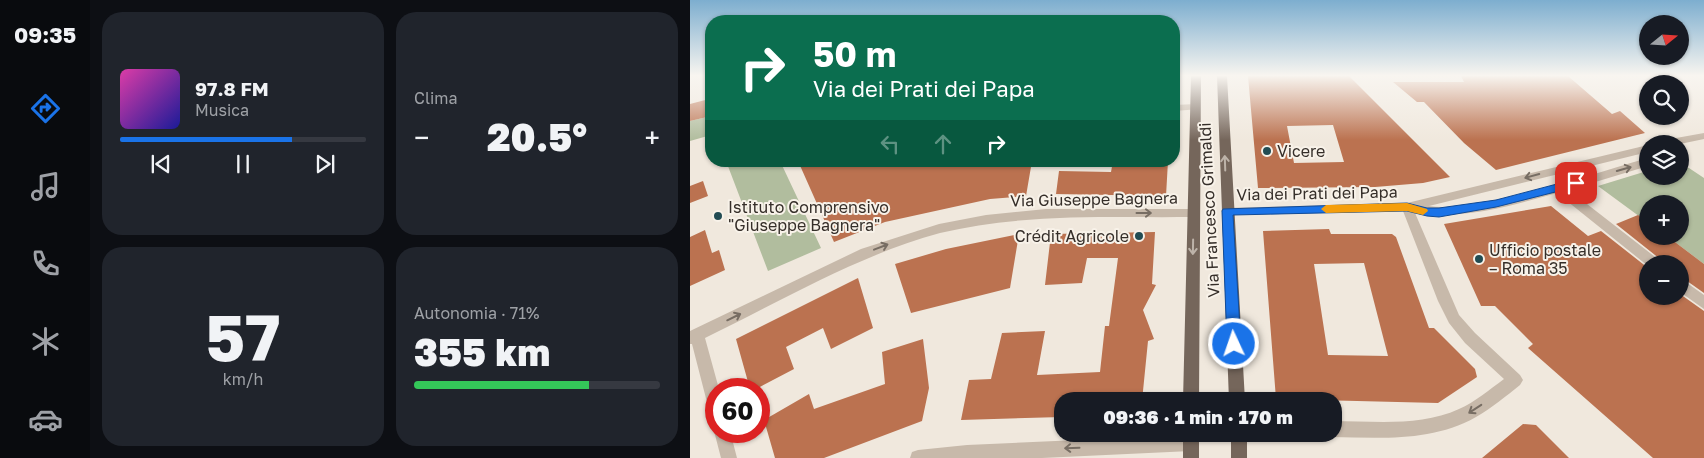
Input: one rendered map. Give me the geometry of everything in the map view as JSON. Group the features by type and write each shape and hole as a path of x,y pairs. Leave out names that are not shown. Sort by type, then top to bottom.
{"main road":[{"name":"Via Francesco Grimaldi","path":"1191,392 1196,97"},
{"name":"Via Francesco Grimaldi","path":"1223,97 1237,392"},
{"path":"1239,442 1239,458"}],"street":[{"path":"1180,108 1196,107"},
{"path":"1689,143 1704,136"},
{"name":"Via dei Prati dei Papa","path":"1227,211 1407,207 1639,150"},
{"name":"Via dei Prati dei Papa","path":"1407,207 1427,212 1447,212 1496,204 1639,165"},
{"path":"1558,188 1643,255"},
{"path":"1342,429 1418,428 1447,423 1470,412 1515,380 1470,338 1454,319 1407,207"},
{"name":"Via Giuseppe Bagnera","path":"693,337 858,257 933,230 986,220 1046,214 1193,213"},
{"path":"1689,291 1704,303"},
{"path":"693,337 706,378"},
{"path":"725,443 729,458"},
{"path":"918,458 966,453 1191,445"}],"green space":[{"path":"705,117 705,137 690,141 690,121"},
{"path":"728,167 783,167 821,248 768,271"},
{"path":"1689,168 1704,178 1704,264 1679,245 1689,245 1689,195 1639,195 1639,216 1598,186 1639,173 1639,185 1689,185"}],"building":[{"path":"1250,97 1370,97 1450,177 1423,183 1375,187 1258,188","holes":["1333,125 1344,162 1294,163 1287,126"]},
{"path":"1411,97 1593,97 1612,114 1620,111 1645,133 1496,170 1464,143 1424,102 1417,102"},
{"path":"705,100 705,117 690,121 690,104"},
{"path":"801,167 1031,167 1026,196 990,199 885,222 834,242"},
{"path":"1112,167 1168,167 1166,196 1056,194 1059,171 1111,172"},
{"path":"703,181 708,196 690,203 690,186"},
{"path":"1551,206 1588,236 1601,231 1639,261 1639,305 1689,305 1689,300 1704,311 1704,458 1653,458 1528,348 1533,344 1495,306 1481,306 1444,224"},
{"path":"1639,216 1639,242 1616,224"},
{"path":"1329,229 1331,234 1392,234 1396,237 1429,328 1434,328 1475,369 1477,377 1438,403 1342,401 1342,392 1275,392 1263,231","holes":["1364,263 1388,356 1328,355 1314,264"]},
{"path":"705,230 712,253 719,250 725,270 690,286 690,237"},
{"path":"1155,232 1152,284 1156,285 1143,310 1154,339 1148,341 1143,392 1054,392 1054,417 961,420 969,380 991,379 1002,333 1045,331 1037,375 1100,372 1105,326 1109,326 1118,258 1087,258 1082,283 1045,285 1051,234"},
{"path":"1019,234 1010,288 911,313 895,264 946,249"},
{"path":"1642,245 1679,245 1704,264 1704,293 1689,282 1689,255 1655,255"},
{"path":"858,278 873,328 831,349 823,328 786,347 794,369 770,382 770,378 747,378 736,339"},
{"path":"923,339 929,388 922,421 824,458 775,458 770,441 770,417 809,394 814,409 885,384 882,352"},
{"path":"1523,424 1536,425 1569,458 1482,458"}],"slow traffic":[{"path":"1326,209 1407,207 1423,211"}],"place":[{"name":"Vicere","path":"1267,151"},
{"name":"Istituto Comprensivo \"Giuseppe Bagnera\"","path":"718,216"},
{"name":"Crédit Agricole","path":"1139,236"},
{"name":"Ufficio postale – Roma 35","path":"1479,259"}],"route":[{"path":"1234,344 1227,211 1407,207 1433,213 1496,204 1576,183"}]}
